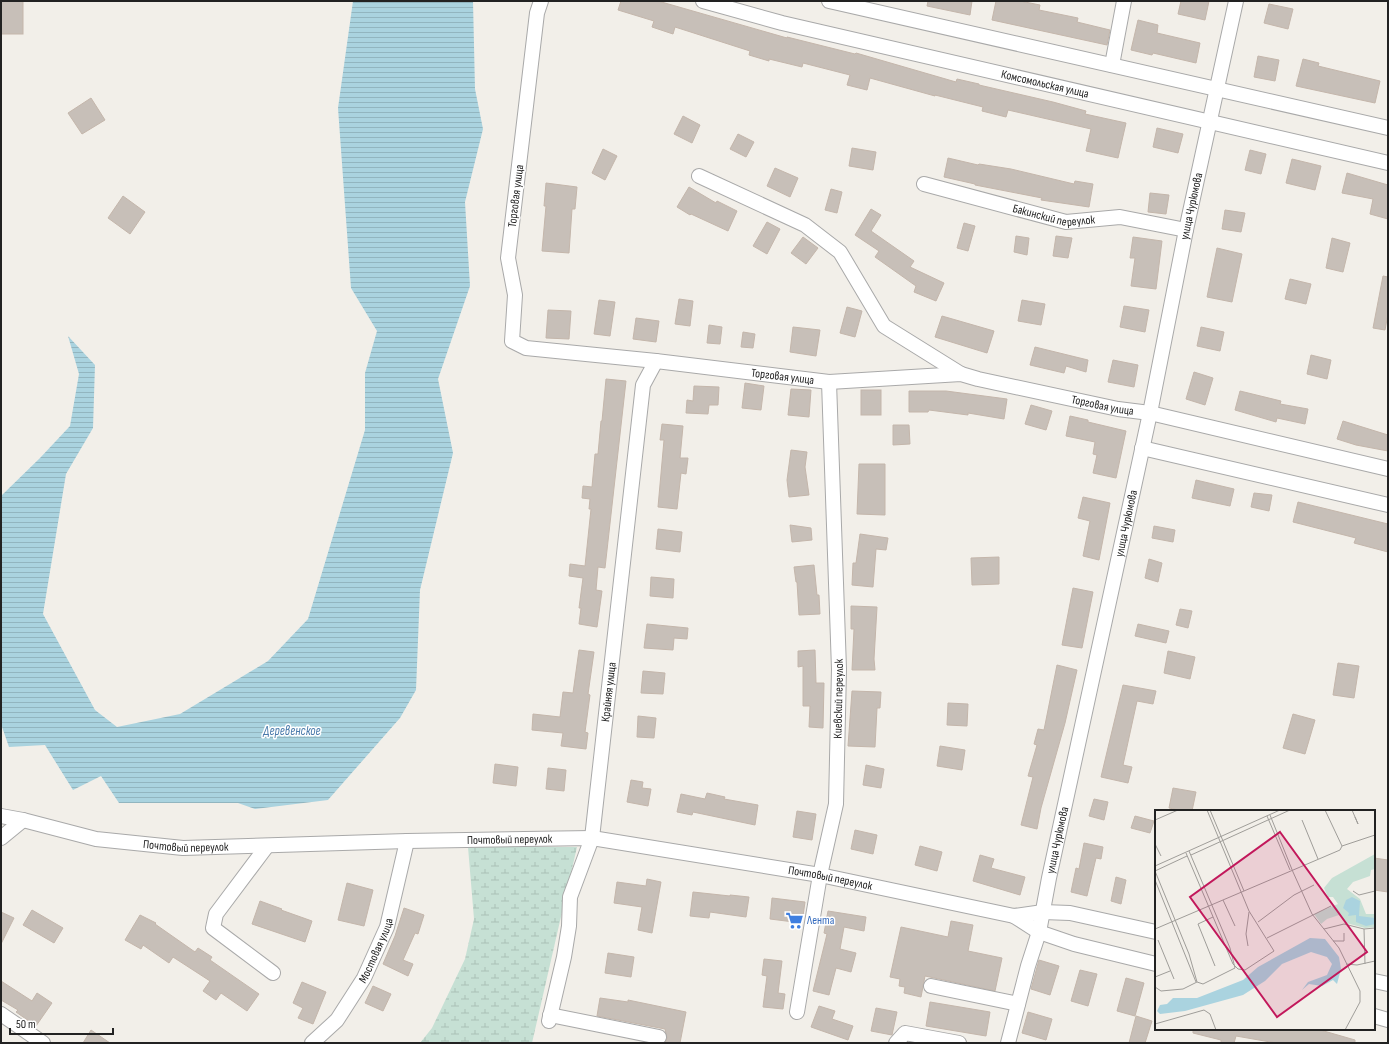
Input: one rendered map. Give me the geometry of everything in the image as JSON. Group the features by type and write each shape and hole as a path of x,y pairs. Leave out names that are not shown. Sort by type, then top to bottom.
{"street":[{"name":"Торговая улица","path":"541,1 537,13 508,258 516,296 512,341 526,348 656,361 829,382 961,374 978,379 1110,407 1150,414 1388,469"},
{"name":"Комсомольская улица","path":"704,1 782,23 1388,163"},
{"path":"829,1 1388,128"},
{"path":"1112,65 1124,1"},
{"name":"улица Чурюмова","path":"1008,1043 1028,966 1039,932 1049,878 1150,414 1186,230 1236,1"},
{"path":"700,176 805,225 840,252 884,326 961,374"},
{"name":"Бакинский переулок","path":"924,184 1066,222 1120,217 1186,230"},
{"name":"Крайняя улица","path":"656,361 643,385 592,838 570,897 569,926 564,957 549,1018 659,1037"},
{"name":"Киевский переулок","path":"797,1012 820,875 836,804 839,669 829,382"},
{"path":"1142,448 1388,506"},
{"name":"Почтовый переулок","path":"1,816 23,820 96,839 183,848 407,841 592,838 820,875 1014,916 1043,912 1070,913 1155,932"},
{"path":"1,838 23,820"},
{"name":"Мостовая улица","path":"312,1043 337,1020 364,978 387,928 407,841"},
{"path":"267,846 216,914 213,928 273,973"},
{"name":"Почтовый переулок","path":"1014,916 1039,932 1074,944 1155,964"},
{"path":"1375,981 1388,984"},
{"path":"931,986 1018,1004"},
{"path":"1,1014 43,1043"},
{"path":"1375,1016 1388,1020"},
{"path":"896,1043 905,1033 959,1043"}],"green space":[{"path":"468,847 577,847 532,1043 420,1043 432,1028 465,959 474,919"}],"water":[{"name":"Деревенское","path":"353,1 473,1 475,89 483,129 465,202 470,286 438,379 453,453 420,590 416,690 400,718 328,800 255,809 238,803 119,803 101,776 73,790 45,745 9,747 1,724 1,496 70,426 79,374 68,336 95,365 93,428 66,474 43,614 95,710 117,727 180,714 268,661 308,619 365,430 365,373 377,331 351,288 338,108"}],"building":[{"path":"1,1 23,1 23,34 1,34"},
{"path":"621,1 658,1 787,38 856,53 956,82 957,79 1053,102 1086,111 1085,114 1126,123 1118,158 1086,151 1091,129 1008,110 1006,117 982,111 983,107 935,96 870,78 867,90 847,85 850,75 803,63 802,67 769,59 769,61 749,55 750,51 675,27 673,34 652,27 654,21 618,10"},
{"path":"928,1 972,1 970,15 927,6"},
{"path":"996,1 1020,1 1040,5 1039,10 1078,18 1077,22 1110,30 1107,45 992,20"},
{"path":"1181,1 1209,1 1205,20 1178,14"},
{"path":"1269,4 1293,9 1288,29 1264,23"},
{"path":"1138,20 1158,25 1157,33 1200,43 1196,63 1153,53 1152,55 1131,50"},
{"path":"1258,56 1279,60 1275,81 1254,77"},
{"path":"1303,59 1319,63 1318,66 1380,81 1375,103 1296,86"},
{"path":"91,98 105,120 82,134 68,113"},
{"path":"683,116 700,125 692,143 674,134"},
{"path":"1157,128 1183,134 1178,153 1153,147"},
{"path":"738,134 754,142 746,157 730,149"},
{"path":"852,148 876,152 873,170 849,166"},
{"path":"603,149 617,156 605,180 592,173"},
{"path":"1250,150 1266,154 1261,174 1245,170"},
{"path":"948,158 978,165 1011,169 1074,184 1075,181 1093,184 1089,207 1041,200 1042,198 975,185 944,177"},
{"path":"1292,159 1321,166 1315,190 1286,183"},
{"path":"775,168 798,178 790,197 767,186"},
{"path":"1347,173 1388,185 1388,219 1370,214 1373,199 1342,193"},
{"path":"546,183 577,187 575,209 572,209 569,253 542,251 546,206 544,206"},
{"path":"689,187 716,203 717,201 737,211 728,231 691,214 690,215 677,207"},
{"path":"831,189 842,192 837,213 825,210"},
{"path":"1150,193 1169,195 1166,214 1148,212"},
{"path":"123,196 145,212 130,234 108,218"},
{"path":"871,209 881,215 871,231 914,261 910,267 944,283 936,301 914,292 916,286 875,257 879,251 855,235"},
{"path":"1225,210 1245,213 1241,232 1222,229"},
{"path":"767,222 780,229 767,254 753,246"},
{"path":"964,223 975,226 968,251 957,248"},
{"path":"1016,236 1029,238 1027,255 1014,252"},
{"path":"1056,236 1072,238 1068,258 1053,256"},
{"path":"803,237 818,248 806,264 791,253"},
{"path":"1133,237 1162,241 1156,289 1131,286 1135,258 1130,258"},
{"path":"1332,238 1350,243 1343,272 1326,268"},
{"path":"1217,248 1242,254 1232,302 1207,297"},
{"path":"1383,276 1388,277 1388,314 1385,330 1373,328"},
{"path":"1290,279 1311,284 1306,304 1285,299"},
{"path":"679,299 693,301 690,326 675,324"},
{"path":"599,300 615,302 610,336 594,334"},
{"path":"1022,300 1045,304 1041,325 1018,321"},
{"path":"1124,306 1149,310 1145,332 1120,327"},
{"path":"847,307 862,311 855,337 840,333"},
{"path":"548,310 571,311 569,339 546,338"},
{"path":"942,316 994,331 987,353 935,337"},
{"path":"636,318 659,321 656,342 633,339"},
{"path":"709,325 722,327 720,344 707,343"},
{"path":"793,327 820,330 816,356 790,352"},
{"path":"1201,327 1224,332 1220,351 1197,346"},
{"path":"743,332 755,334 753,348 741,347"},
{"path":"1035,347 1088,360 1086,372 1066,366 1064,373 1030,365"},
{"path":"1311,355 1331,360 1327,379 1307,374"},
{"path":"1113,360 1138,365 1134,387 1108,382"},
{"path":"1194,372 1213,378 1205,405 1186,399"},
{"path":"606,379 626,381 605,568 598,567 596,590 602,591 597,627 579,624 581,608 579,608 583,578 569,576 570,564 585,566 591,509 589,509 590,499 582,498 583,486 592,487 595,454 598,454"},
{"path":"745,383 764,386 761,410 742,408"},
{"path":"694,386 719,387 718,405 709,405 708,414 686,413 687,400 693,401"},
{"path":"791,389 811,390 809,417 788,415"},
{"path":"861,390 881,390 881,415 861,415"},
{"path":"909,391 946,391 1007,399 1004,419 968,413 968,415 929,410 928,412 909,412"},
{"path":"1240,391 1281,401 1280,404 1308,409 1305,424 1277,418 1276,422 1235,410"},
{"path":"1031,405 1052,411 1046,430 1025,424"},
{"path":"1070,416 1126,431 1116,478 1093,473 1097,455 1093,454 1095,442 1066,436"},
{"path":"1343,421 1388,435 1388,451 1356,445 1337,439"},
{"path":"662,424 683,426 680,458 688,458 686,474 681,473 677,509 658,507 664,440 660,440"},
{"path":"893,425 909,425 910,444 893,445"},
{"path":"791,450 807,452 805,467 809,495 789,497 787,480"},
{"path":"859,464 885,464 885,515 857,514"},
{"path":"1196,480 1234,489 1230,506 1192,498"},
{"path":"1254,493 1272,495 1269,511 1251,507"},
{"path":"1083,497 1110,503 1099,560 1083,556 1090,521 1078,518"},
{"path":"1298,502 1388,524 1388,552 1354,543 1356,538 1293,522"},
{"path":"790,525 811,528 812,540 792,542"},
{"path":"1154,526 1175,530 1173,542 1152,538"},
{"path":"658,529 682,532 680,552 656,549"},
{"path":"860,534 888,538 886,550 876,549 873,587 852,585 853,563 856,563"},
{"path":"999,557 999,584 972,585 971,558"},
{"path":"1149,559 1162,563 1158,582 1145,578"},
{"path":"814,565 817,595 819,595 820,614 799,615 797,582 794,567"},
{"path":"651,577 674,579 673,598 650,596"},
{"path":"1073,588 1093,592 1082,648 1062,645"},
{"path":"851,606 877,607 874,659 875,670 852,670 854,629 851,629"},
{"path":"1180,609 1192,611 1188,628 1176,625"},
{"path":"647,624 688,628 687,639 674,638 673,650 644,648"},
{"path":"1138,624 1169,631 1166,643 1135,636"},
{"path":"579,650 594,652 588,694 590,695 585,732 588,733 586,749 561,746 563,733 532,730 533,714 560,717 563,692 573,693"},
{"path":"815,650 816,683 824,683 823,728 809,727 810,706 803,706 803,666 798,667 798,651"},
{"path":"1168,651 1195,657 1190,679 1164,673"},
{"path":"1338,663 1359,666 1354,698 1333,695"},
{"path":"1057,665 1077,670 1065,723 1041,808 1037,829 1021,825 1033,777 1028,776 1037,745 1034,744 1038,729 1044,730"},
{"path":"643,671 665,673 663,694 641,693"},
{"path":"1123,685 1156,691 1153,704 1137,701 1123,765 1132,767 1128,783 1101,777"},
{"path":"852,691 881,692 880,708 877,708 875,747 848,746"},
{"path":"948,703 968,704 967,726 947,725"},
{"path":"1293,714 1315,720 1305,754 1283,748"},
{"path":"638,716 656,718 654,738 637,737"},
{"path":"940,746 965,750 962,770 937,766"},
{"path":"495,764 518,767 516,786 493,783"},
{"path":"866,765 884,769 881,788 863,785"},
{"path":"548,768 566,770 564,791 546,789"},
{"path":"631,780 643,782 642,788 651,789 648,806 627,802"},
{"path":"1173,788 1196,792 1192,810 1169,808"},
{"path":"707,793 725,797 724,799 758,805 755,825 693,812 692,815 677,812 681,794 705,799"},
{"path":"1094,799 1108,802 1104,820 1089,816"},
{"path":"797,811 816,814 812,840 793,837"},
{"path":"1135,816 1154,821 1150,833 1131,828"},
{"path":"855,830 877,835 873,854 851,849"},
{"path":"1084,843 1103,847 1101,859 1096,858 1087,896 1071,892 1076,868 1079,869"},
{"path":"920,846 942,852 937,871 915,865"},
{"path":"980,855 994,859 991,868 1025,877 1020,895 973,881"},
{"path":"1375,858 1388,860 1388,892 1375,890"},
{"path":"1116,877 1126,880 1121,904 1111,901"},
{"path":"647,879 661,882 652,933 638,930 642,907 614,903 617,882 646,886"},
{"path":"347,883 373,890 364,926 338,920"},
{"path":"693,892 749,897 746,917 710,912 709,918 690,916"},
{"path":"772,898 805,902 802,923 770,919"},
{"path":"260,901 312,921 305,942 252,924"},
{"path":"404,908 424,915 418,934 415,933 403,960 413,964 408,976 383,964 395,936"},
{"path":"32,910 63,928 54,943 23,925"},
{"path":"828,911 866,917 864,931 844,927 840,949 856,953 851,972 836,968 829,995 813,991 827,934 824,933"},
{"path":"1,912 14,918 1,944"},
{"path":"140,915 156,923 155,924 195,952 198,948 212,957 210,960 259,994 247,1011 221,993 216,1000 203,991 210,981 173,957 169,963 143,945 141,949 125,940"},
{"path":"951,921 973,925 968,951 1002,958 995,991 925,976 921,997 904,993 905,987 899,986 900,979 890,977 901,927 948,937"},
{"path":"608,953 634,957 631,977 605,973"},
{"path":"764,959 782,961 778,993 785,994 783,1009 763,1007 767,976 762,975"},
{"path":"1039,960 1059,966 1050,995 1031,989"},
{"path":"1080,970 1097,974 1088,1006 1071,1001"},
{"path":"1126,978 1144,983 1135,1016 1117,1011"},
{"path":"1,981 32,1001 37,993 52,1003 36,1026 16,1012 18,1010 1,1000"},
{"path":"302,982 326,992 313,1024 298,1018 303,1008 293,1003"},
{"path":"373,986 391,994 383,1011 365,1003"},
{"path":"600,998 628,1002 628,1000 686,1012 680,1043 665,1043 667,1038 665,1029 597,1016"},
{"path":"930,1002 990,1012 986,1036 926,1026"},
{"path":"819,1006 835,1011 832,1019 853,1026 848,1040 811,1027"},
{"path":"876,1008 897,1012 892,1035 871,1031"},
{"path":"1028,1012 1052,1019 1046,1040 1022,1033"},
{"path":"1136,1016 1152,1021 1145,1043 1129,1043"},
{"path":"91,1030 110,1043 83,1043"},
{"path":"1193,1030 1320,1030 1355,1040 1355,1043 1276,1043 1236,1036 1234,1043 1221,1043 1221,1040 1193,1033"}],"place":[{"name":"Лента","path":"794,920"}]}
